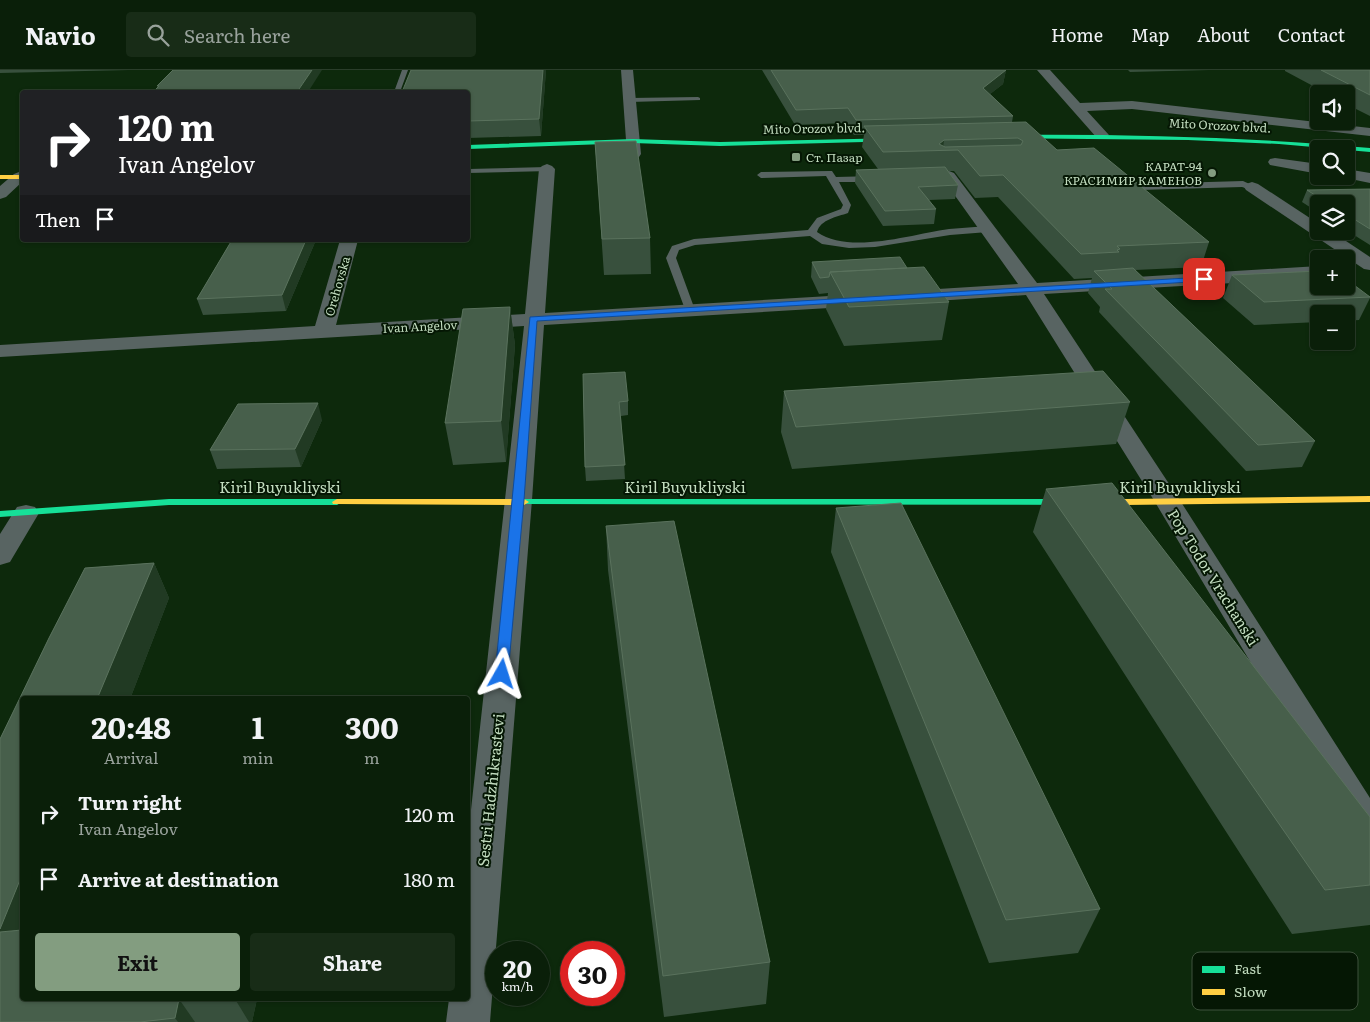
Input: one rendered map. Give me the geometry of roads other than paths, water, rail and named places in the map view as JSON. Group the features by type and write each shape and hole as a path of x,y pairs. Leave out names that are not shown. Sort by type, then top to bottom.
{"main road":[{"name":"Mito Orozov blvd.","path":"1310,151 1180,142 997,141 1102,135 1223,138 1370,150"},
{"name":"Mito Orozov blvd.","path":"470,147 634,151 720,144 913,143 664,154"},
{"path":"1355,155 1370,157"},
{"path":"470,160 546,164"},
{"path":"0,177 20,177"},
{"name":"Kiril Buyukliyski","path":"13,513 168,502 519,500 1168,502 1370,498"}],"street":[{"path":"627,70 634,151"},
{"path":"1043,70 1102,135"},
{"path":"1076,107 1132,104 1370,132"},
{"path":"1275,162 1310,168"},
{"name":"Sestri Hadzhikrastevi","path":"468,1022 519,500 546,164"},
{"name":"Pop Todor Vrachanski","path":"944,174 988,229 1032,290 1168,502 1370,830"},
{"path":"1355,176 1370,178"},
{"path":"0,194 20,178"},
{"path":"1252,187 1370,266"},
{"name":"Orehovska","path":"324,332 348,242"},
{"path":"1355,270 1370,269"},
{"name":"Ivan Angelov","path":"0,351 1310,273"},
{"path":"0,556 13,513"}],"lane":[{"path":"398,90 405,70"},
{"path":"630,100 698,99"},
{"path":"470,171 546,164"},
{"path":"761,175 829,173 847,205 845,211 816,221 812,226 812,233"},
{"path":"834,180 882,178"},
{"path":"1139,187 1243,184 1252,187"},
{"path":"690,310 671,258 675,248 694,242 812,233 825,242 849,245 876,244 950,232 988,229"}],"place":[{"name":"Ст. Пазар","path":"796,157"},
{"name":"КАРАТ-94 КРАСИМИР КАМЕНОВ","path":"1212,173"}]}
